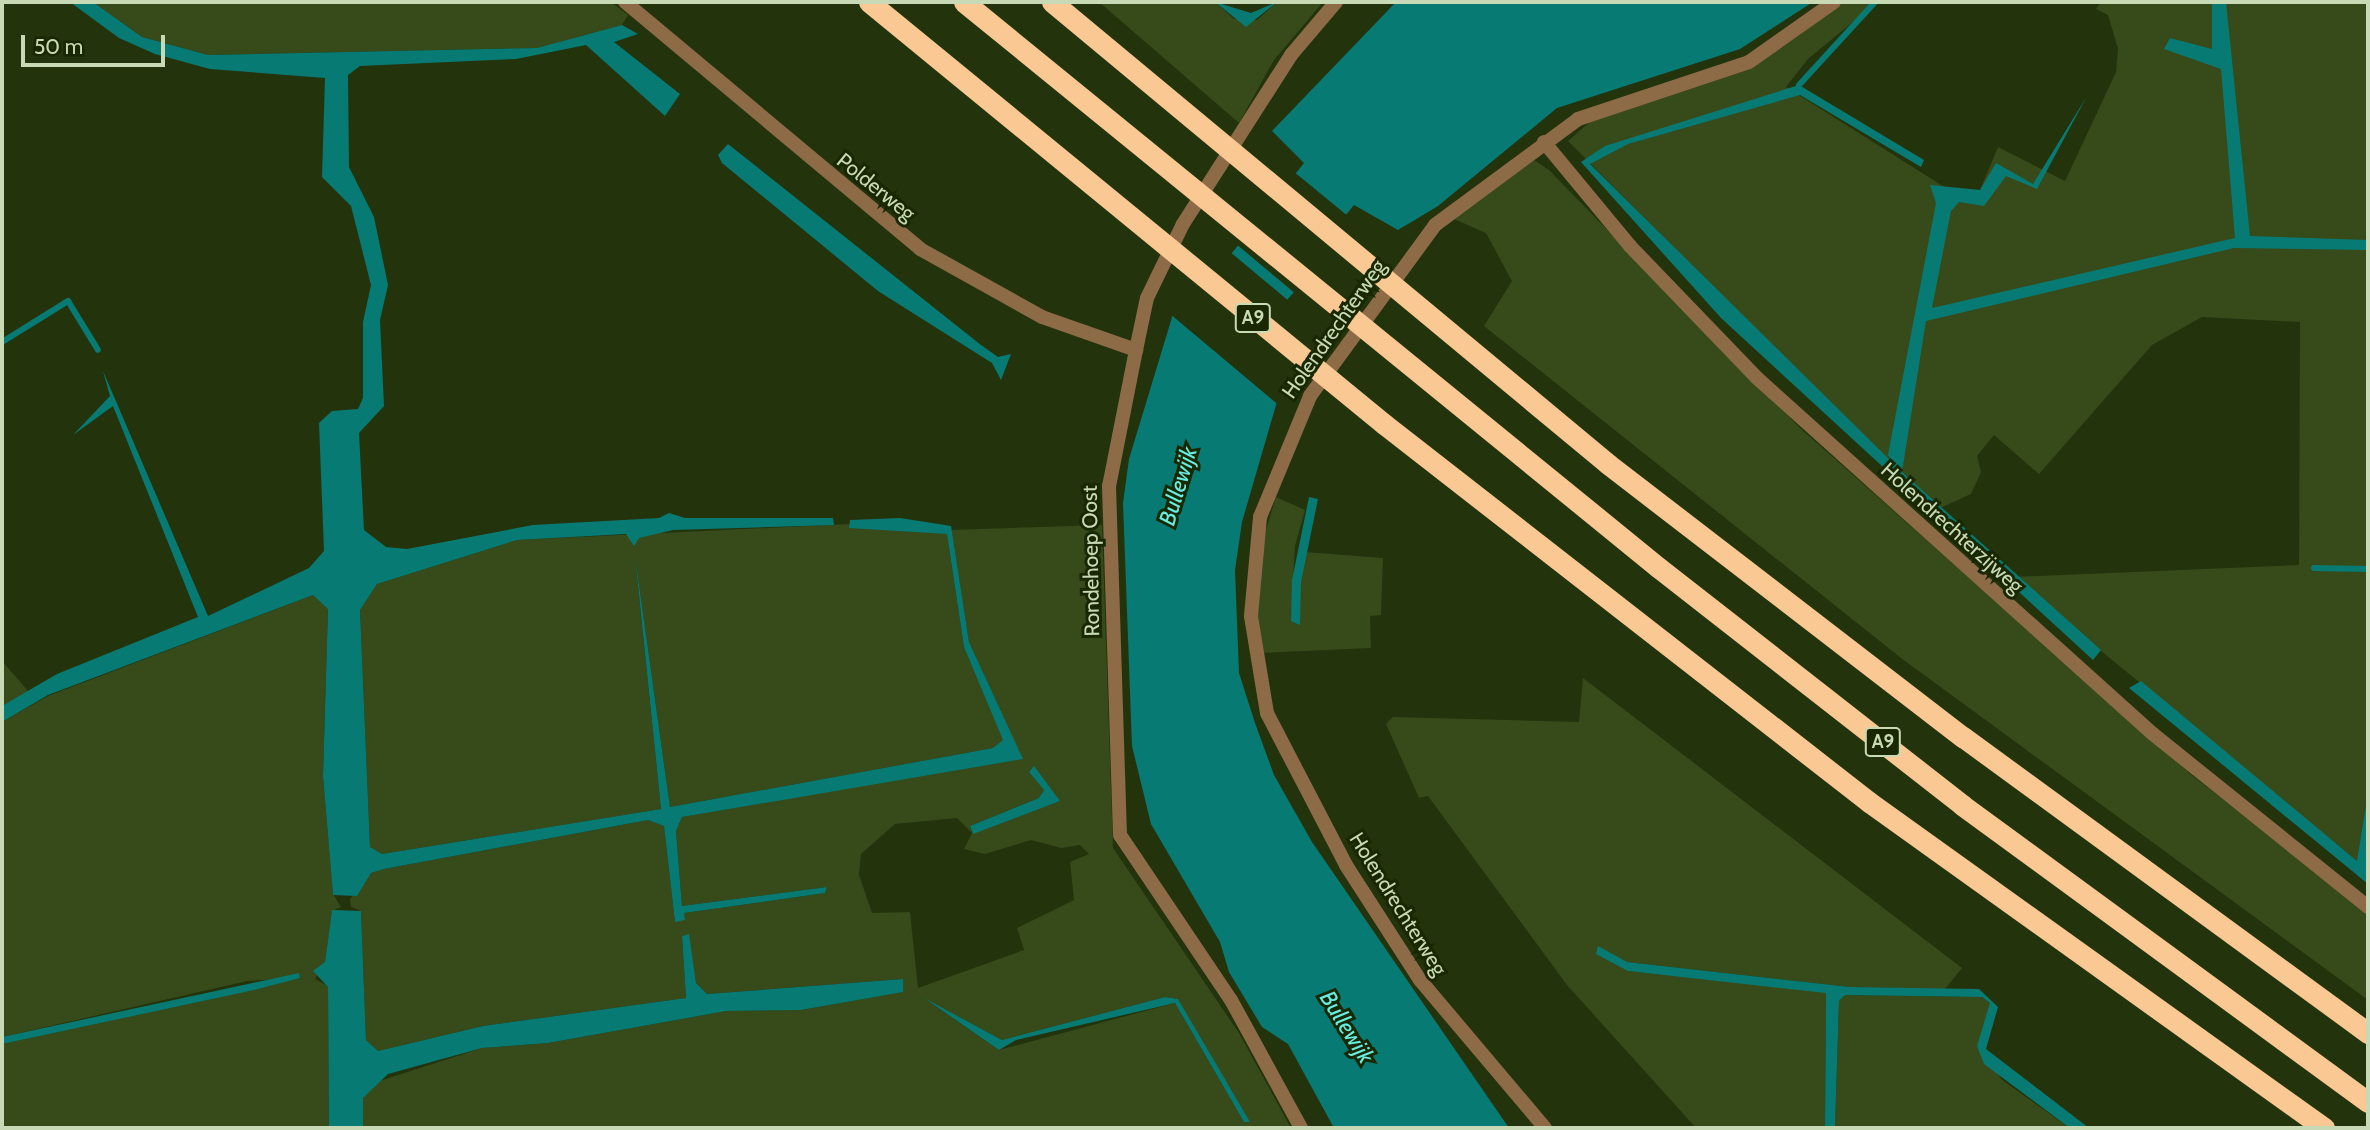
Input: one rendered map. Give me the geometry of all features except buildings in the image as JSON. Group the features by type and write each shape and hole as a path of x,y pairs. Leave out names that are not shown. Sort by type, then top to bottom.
{"highway":[{"name":"A9","path":"869,2 1384,424 1869,802 2324,1128"},
{"name":"A9","path":"964,2 1409,368 1962,805 2368,1102"},
{"name":"A9","path":"1052,2 1608,464 1962,737 2368,1033"}],"street":[{"name":"Polderweg","path":"625,2 920,249 1042,317 1136,350"},
{"name":"Rondehoep Oost","path":"1301,1128 1231,1000 1120,835 1109,486 1147,298 1183,224 1291,55 1336,2"},
{"name":"Holendrechterweg","path":"1545,1128 1439,1006 1346,865 1267,713 1251,617 1260,517 1310,396 1435,225 1544,142 1599,108 1749,62 1834,2"},
{"name":"Holendrechterzijweg","path":"1544,142 1630,246 1757,378 2143,725 2368,907"}],"green space":[{"path":"93,2 611,2 628,15 622,25 538,48 208,55 142,37"},
{"path":"1099,2 1215,2 1234,19 1257,20 1277,2 1323,2 1274,60 1239,123"},
{"path":"1839,2 1877,2 1808,59 1786,87 1946,188 1980,190 1998,147 2065,181 2116,72 2118,49 2108,15 2096,9 2101,2 2368,2 2368,870 2011,577 2299,565 2300,322 2202,317 2152,345 2039,474 1994,435 1977,456 1981,472 1971,494 1936,510 1568,141 1592,120 1733,74"},
{"path":"1531,158 1549,170 1800,428 2194,777 2368,912 2368,1000 1901,658 1484,326 1512,281 1486,233 1454,219"},
{"path":"1276,497 1305,510 1295,546 1291,621 1305,552 1383,558 1381,615 1370,616 1371,648 1260,653 1255,566"},
{"path":"849,524 947,534 964,647 1004,740 993,748 670,807 635,557 661,809 382,854 370,847 360,610 377,584 517,540"},
{"path":"1102,525 1113,848 1239,1033 1291,1128 363,1128 363,1098 370,1084 482,1048 548,1043 726,1011 801,1010 902,992 902,979 707,994 696,983 688,935 682,936 686,998 483,1026 378,1051 366,1040 361,911 351,907 350,899 371,873 384,869 648,820 664,826 675,921 684,913 825,893 827,887 682,906 676,831 682,817 1022,758 969,642 951,530","holes":["1029,772 1060,801 972,833 970,826 1039,798 1044,790","957,818 972,833 964,849 985,854 1031,840 1061,848 1080,845 1089,854 1070,862 1074,900 1017,928 1024,950 918,988 910,912 872,913 859,875 861,854 895,824","1165,997 1178,999 1244,1122 1175,1003 999,1050 925,999 1002,1040"]},
{"path":"313,595 328,608 323,776 333,894 341,907 332,911 325,962 315,979 328,986 329,1128 2,1128 2,1044 300,978 247,981 2,1037 2,722 48,696"},
{"path":"2,661 29,692 2,706"},
{"path":"1583,678 1962,968 1945,989 1850,987 1627,962 1628,971 1826,992 1825,1128 1696,1128 1567,985 1428,796 1419,798 1386,724 1393,717 1579,722"},
{"path":"1845,995 1981,997 1991,1003 1977,1046 2002,1080 2070,1128 1835,1128 1839,1001"}],"water":[{"path":"70,2 93,2 142,37 208,55 537,48 622,25 638,34 614,42 680,94 665,116 586,45 516,59 360,66 348,75 349,167 374,217 388,285 380,320 384,406 359,433 364,530 386,547 407,549 533,525 659,518 669,513 685,518 833,518 834,525 673,530 639,538 634,546 626,534 517,540 377,584 360,610 370,847 382,854 661,809 635,556 670,807 993,748 1003,740 964,647 947,534 849,528 850,520 900,518 951,526 969,642 1023,759 682,817 676,831 682,906 827,887 825,893 684,913 685,920 675,922 664,826 648,820 384,869 371,873 357,896 333,895 323,776 328,609 313,595 48,695 2,722 2,706 57,674 198,617 113,406 73,435 110,396 103,371 208,616 309,568 324,551 319,423 332,411 358,409 363,398 363,322 371,285 351,206 322,177 325,78 210,69 155,54 119,38"},
{"path":"1215,2 1251,13 1277,2 1246,27"},
{"name":"Bullewijk","path":"1396,2 1813,2 1740,49 1557,108 1438,206 1398,230 1354,205 1325,240 1332,250 1249,342 1285,374 1242,522 1235,570 1239,673 1255,723 1274,775 1312,842 1509,1128 1334,1128 1288,1044 1262,1027 1229,972 1220,942 1151,824 1132,746 1123,503 1129,459 1180,291 1195,299 1304,163 1272,131"},
{"path":"2212,2 2226,2 2250,236 2368,240 2368,250 2234,248 1926,321 1902,472 2101,650 2093,660 1721,318 1581,162 1605,146 1799,85 1924,160 1921,167 1800,95 1628,144 1590,164 1895,465 1888,455 1936,203 1930,185 1980,190 1996,163 2033,184 2087,96 2037,189 2006,176 1984,206 1959,202 1951,211 1932,308 2235,238 2221,69 2164,49 2170,38 2212,49"},
{"path":"728,144 981,345 998,357 1011,354 1001,380 992,363 878,291 722,163 718,155"},
{"path":"1309,497 1318,499 1301,582 1300,625 1291,621 1292,580"},
{"path":"2141,681 2357,861 2368,794 2368,884 2129,688"},
{"path":"1034,766 1060,801 973,834 970,826 1039,798 1044,790 1029,772"},
{"path":"332,910 361,911 366,1040 378,1051 483,1026 686,998 682,936 689,934 696,983 707,994 903,979 903,992 801,1010 726,1011 548,1043 482,1048 388,1074 363,1098 363,1128 329,1128 328,987 313,971 325,962"},
{"path":"1598,946 1627,962 1850,987 1979,989 1998,1007 1986,1049 2089,1128 2070,1128 1984,1064 1977,1046 1990,1003 1982,997 1845,995 1839,1001 1835,1128 1825,1128 1826,993 1628,971 1596,954"},
{"path":"299,973 300,978 254,990 2,1044 2,1037"},
{"path":"1165,997 1178,999 1250,1122 1244,1122 1175,1003 1016,1040 999,1050 924,998 1002,1040"}],"pier":[{"path":"1293,171 1349,217 1329,240 1334,252 1296,294 1235,243"},
{"path":"1229,251 1290,302 1254,342 1288,373 1281,407 1169,313 1177,288 1194,295"}],"waterway":[{"path":"1799,85 1875,2"},
{"path":"2,342 68,301 98,350"},
{"path":"2314,568 2368,569"}]}
